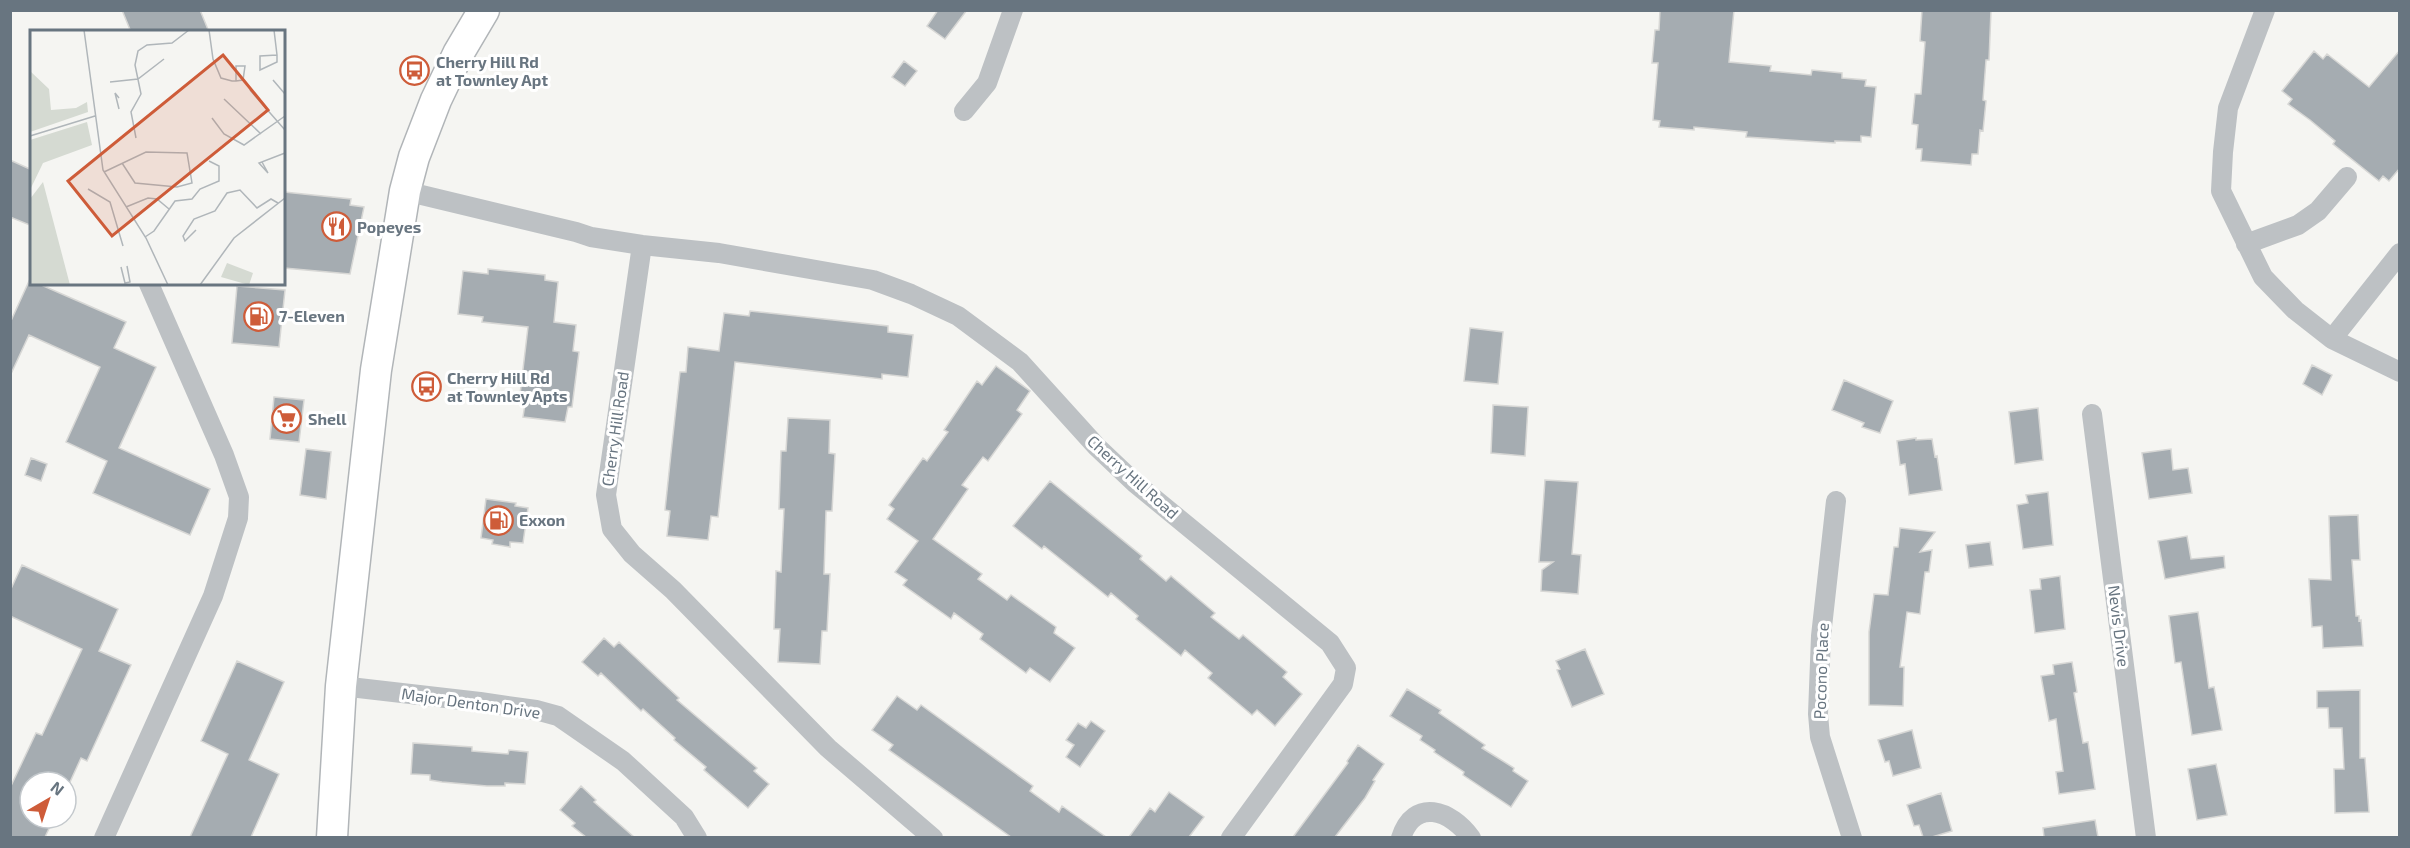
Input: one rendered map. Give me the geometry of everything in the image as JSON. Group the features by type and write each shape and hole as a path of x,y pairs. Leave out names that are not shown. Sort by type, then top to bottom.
{"main road":[{"path":"332,837 341,686 376,370 405,191 414,158 436,100 458,54 484,10"}],"street":[{"path":"964,111 987,83 1013,10"},
{"path":"2265,10 2228,108 2221,191 2263,276 2295,310 2332,339 2400,372"},
{"path":"2246,244 2298,225 2318,211 2346,177"},
{"name":"Cherry Hill Road","path":"405,191 591,237 719,253 873,280 911,294 958,316 1020,362 1096,447 1135,483 1330,643 1346,668 1343,684 1231,837"},
{"name":"Cherry Hill Road","path":"642,245 606,495 612,529 632,554 673,590 828,748 933,837"},
{"path":"2332,339 2400,253"},
{"path":"104,837 213,596 238,518 239,497 224,455 149,285"},
{"name":"Nevis Drive","path":"2092,414 2146,837"},
{"name":"Pocono Place","path":"1836,501 1821,636 1818,714 1820,737 1842,814 1852,837"},
{"name":"Major Denton Drive","path":"341,686 491,704 558,716 631,768 684,817 697,837"},
{"path":"1401,837 1410,818 1417,813 1434,812 1466,831 1471,837"}],"building":[{"path":"122,10 200,10 208,30 130,30"},
{"path":"938,10 967,10 945,39 927,26"},
{"path":"1660,10 1734,10 1729,62 1771,66 1770,71 1811,75 1812,70 1842,73 1842,78 1866,80 1865,86 1876,87 1871,137 1861,136 1861,142 1835,141 1835,143 1746,137 1747,132 1694,127 1694,130 1659,127 1660,121 1653,120 1658,63 1652,63 1655,30 1659,30"},
{"path":"1922,10 1991,10 1989,60 1986,60 1983,100 1986,101 1983,131 1980,130 1978,154 1972,154 1971,165 1921,161 1922,149 1916,149 1918,125 1912,124 1915,94 1921,94 1925,42 1920,41"},
{"path":"2400,50 2400,168 2389,181 2383,176 2379,181 2333,144 2335,141 2288,104 2292,99 2282,91 2314,51 2323,59 2327,54 2369,87"},
{"path":"904,61 917,71 905,86 892,77"},
{"path":"10,160 30,169 30,225 10,217"},
{"path":"285,192 351,199 350,205 364,207 350,274 285,268"},
{"path":"488,269 545,275 545,280 558,282 554,322 576,325 573,351 579,352 572,407 568,407 565,422 523,417 525,404 519,403 528,327 482,322 483,317 458,314 463,271 488,274"},
{"path":"30,279 30,285 41,285 126,322 114,348 156,367 119,448 210,489 190,535 93,493 107,461 66,442 100,367 29,335 10,376 10,323"},
{"name":"7-Eleven","path":"237,286 285,290 279,347 232,343"},
{"path":"750,311 888,326 888,332 913,335 908,377 882,374 882,379 735,362 718,517 711,516 708,540 667,536 670,511 665,510 680,372 686,372 688,347 719,351 724,313 749,316"},
{"path":"1470,328 1503,332 1498,384 1464,381"},
{"path":"2312,365 2332,375 2322,395 2303,384"},
{"path":"996,366 1030,391 1017,410 1022,414 988,461 983,457 962,485 968,489 933,539 982,574 978,579 1007,600 1011,595 1056,627 1054,633 1075,648 1050,682 1030,668 1026,673 980,639 983,634 954,613 951,619 903,585 907,580 895,572 918,541 887,519 894,509 889,505 923,458 927,461 948,432 944,430 977,381 982,385"},
{"path":"1844,380 1893,401 1880,433 1862,427 1864,423 1832,410"},
{"name":"Shell","path":"274,397 304,400 299,442 270,439"},
{"path":"1493,405 1528,407 1525,456 1491,453"},
{"path":"2038,408 2043,460 2015,464 2009,412"},
{"path":"788,418 830,420 829,453 835,454 832,511 826,511 824,574 830,574 827,631 822,631 820,664 778,662 780,629 774,629 776,571 781,572 784,509 779,509 781,451 786,451"},
{"path":"1916,438 1916,440 1932,439 1942,490 1909,495 1905,464 1900,465 1897,441"},
{"name":"Shell","path":"306,449 331,452 326,499 300,495"},
{"path":"2171,449 2173,470 2188,468 2192,493 2149,499 2142,453"},
{"path":"31,458 47,464 41,481 25,475"},
{"path":"1545,480 1578,482 1572,554 1581,555 1578,594 1541,591 1542,570 1553,562 1539,562"},
{"path":"1050,481 1142,556 1140,559 1166,581 1171,576 1215,613 1211,617 1239,639 1243,635 1287,672 1283,677 1302,694 1275,726 1257,710 1252,715 1208,678 1212,673 1185,650 1181,656 1136,619 1138,616 1111,593 1108,597 1044,546 1042,549 1013,526"},
{"path":"2048,492 2053,545 2023,549 2017,505 2028,503 2026,495"},
{"name":"Exxon","path":"486,499 516,503 515,506 528,508 523,543 510,542 510,547 492,544 493,540 481,538"},
{"path":"2358,515 2360,560 2352,560 2356,616 2359,616 2359,621 2361,620 2363,646 2323,648 2322,626 2312,627 2309,579 2331,580 2329,516"},
{"path":"1900,528 1935,532 1920,552 1932,550 1929,572 1925,572 1920,614 1907,612 1900,667 1904,667 1903,706 1869,705 1869,632 1874,594 1888,595 1894,547 1898,547"},
{"path":"2187,536 2191,559 2224,556 2225,568 2165,579 2158,541"},
{"path":"1990,542 1993,565 1969,568 1966,545"},
{"path":"22,565 118,609 99,651 131,665 87,761 81,758 76,770 19,770 36,733 42,735 82,649 10,616 10,591"},
{"path":"2060,576 2065,629 2035,633 2030,590 2041,589 2040,579"},
{"path":"2198,612 2209,688 2214,687 2222,730 2192,735 2181,662 2175,663 2169,616"},
{"path":"604,638 614,647 619,642 679,698 677,700 757,768 754,771 769,784 748,808 704,770 706,767 674,740 675,738 643,709 641,711 601,673 598,676 582,662"},
{"path":"1585,649 1604,694 1572,707 1557,670 1560,669 1556,661"},
{"path":"237,661 284,682 249,760 279,774 251,837 190,837 228,754 201,741"},
{"path":"2072,662 2077,692 2074,693 2083,743 2088,742 2095,789 2059,794 2056,772 2063,771 2056,719 2049,721 2041,676 2054,674 2053,665"},
{"path":"1407,689 1441,710 1439,713 1485,745 1482,748 1514,768 1513,771 1528,781 1511,807 1463,775 1464,772 1420,740 1422,736 1390,716"},
{"path":"2360,690 2360,758 2365,758 2369,812 2335,813 2334,769 2344,769 2342,728 2329,728 2328,708 2317,708 2317,691"},
{"path":"897,696 917,710 921,705 1033,786 1030,791 1059,812 1062,806 1106,837 1011,837 889,750 893,745 872,730"},
{"path":"1091,721 1105,731 1080,767 1066,757 1074,745 1066,740 1078,723 1086,728"},
{"path":"1912,730 1921,768 1893,776 1889,761 1885,762 1878,740"},
{"path":"413,743 472,747 472,751 508,754 509,750 528,752 525,784 505,783 505,786 487,786 442,782 430,780 430,775 411,774"},
{"path":"1358,745 1384,764 1365,798 1335,837 1293,837 1348,763 1347,761"},
{"path":"2216,764 2227,815 2197,820 2188,769"},
{"path":"18,771 18,830 48,830 45,837 10,837 10,788"},
{"path":"581,786 596,800 594,802 634,837 586,837 572,826 575,823 560,810"},
{"path":"1169,792 1204,817 1189,837 1129,837 1150,808 1155,812"},
{"path":"1941,793 1952,831 1932,837 1923,837 1919,825 1914,826 1907,805"},
{"path":"2095,820 2098,837 2044,837 2043,828"}],"place":[{"name":"Cherry Hill Rd at Townley Apt","path":"415,71"},
{"name":"Popeyes","path":"336,227"},
{"name":"7-Eleven","path":"258,316"},
{"name":"Cherry Hill Rd at Townley Apts","path":"426,387"},
{"name":"Shell","path":"287,419"},
{"name":"Exxon","path":"498,520"}]}
